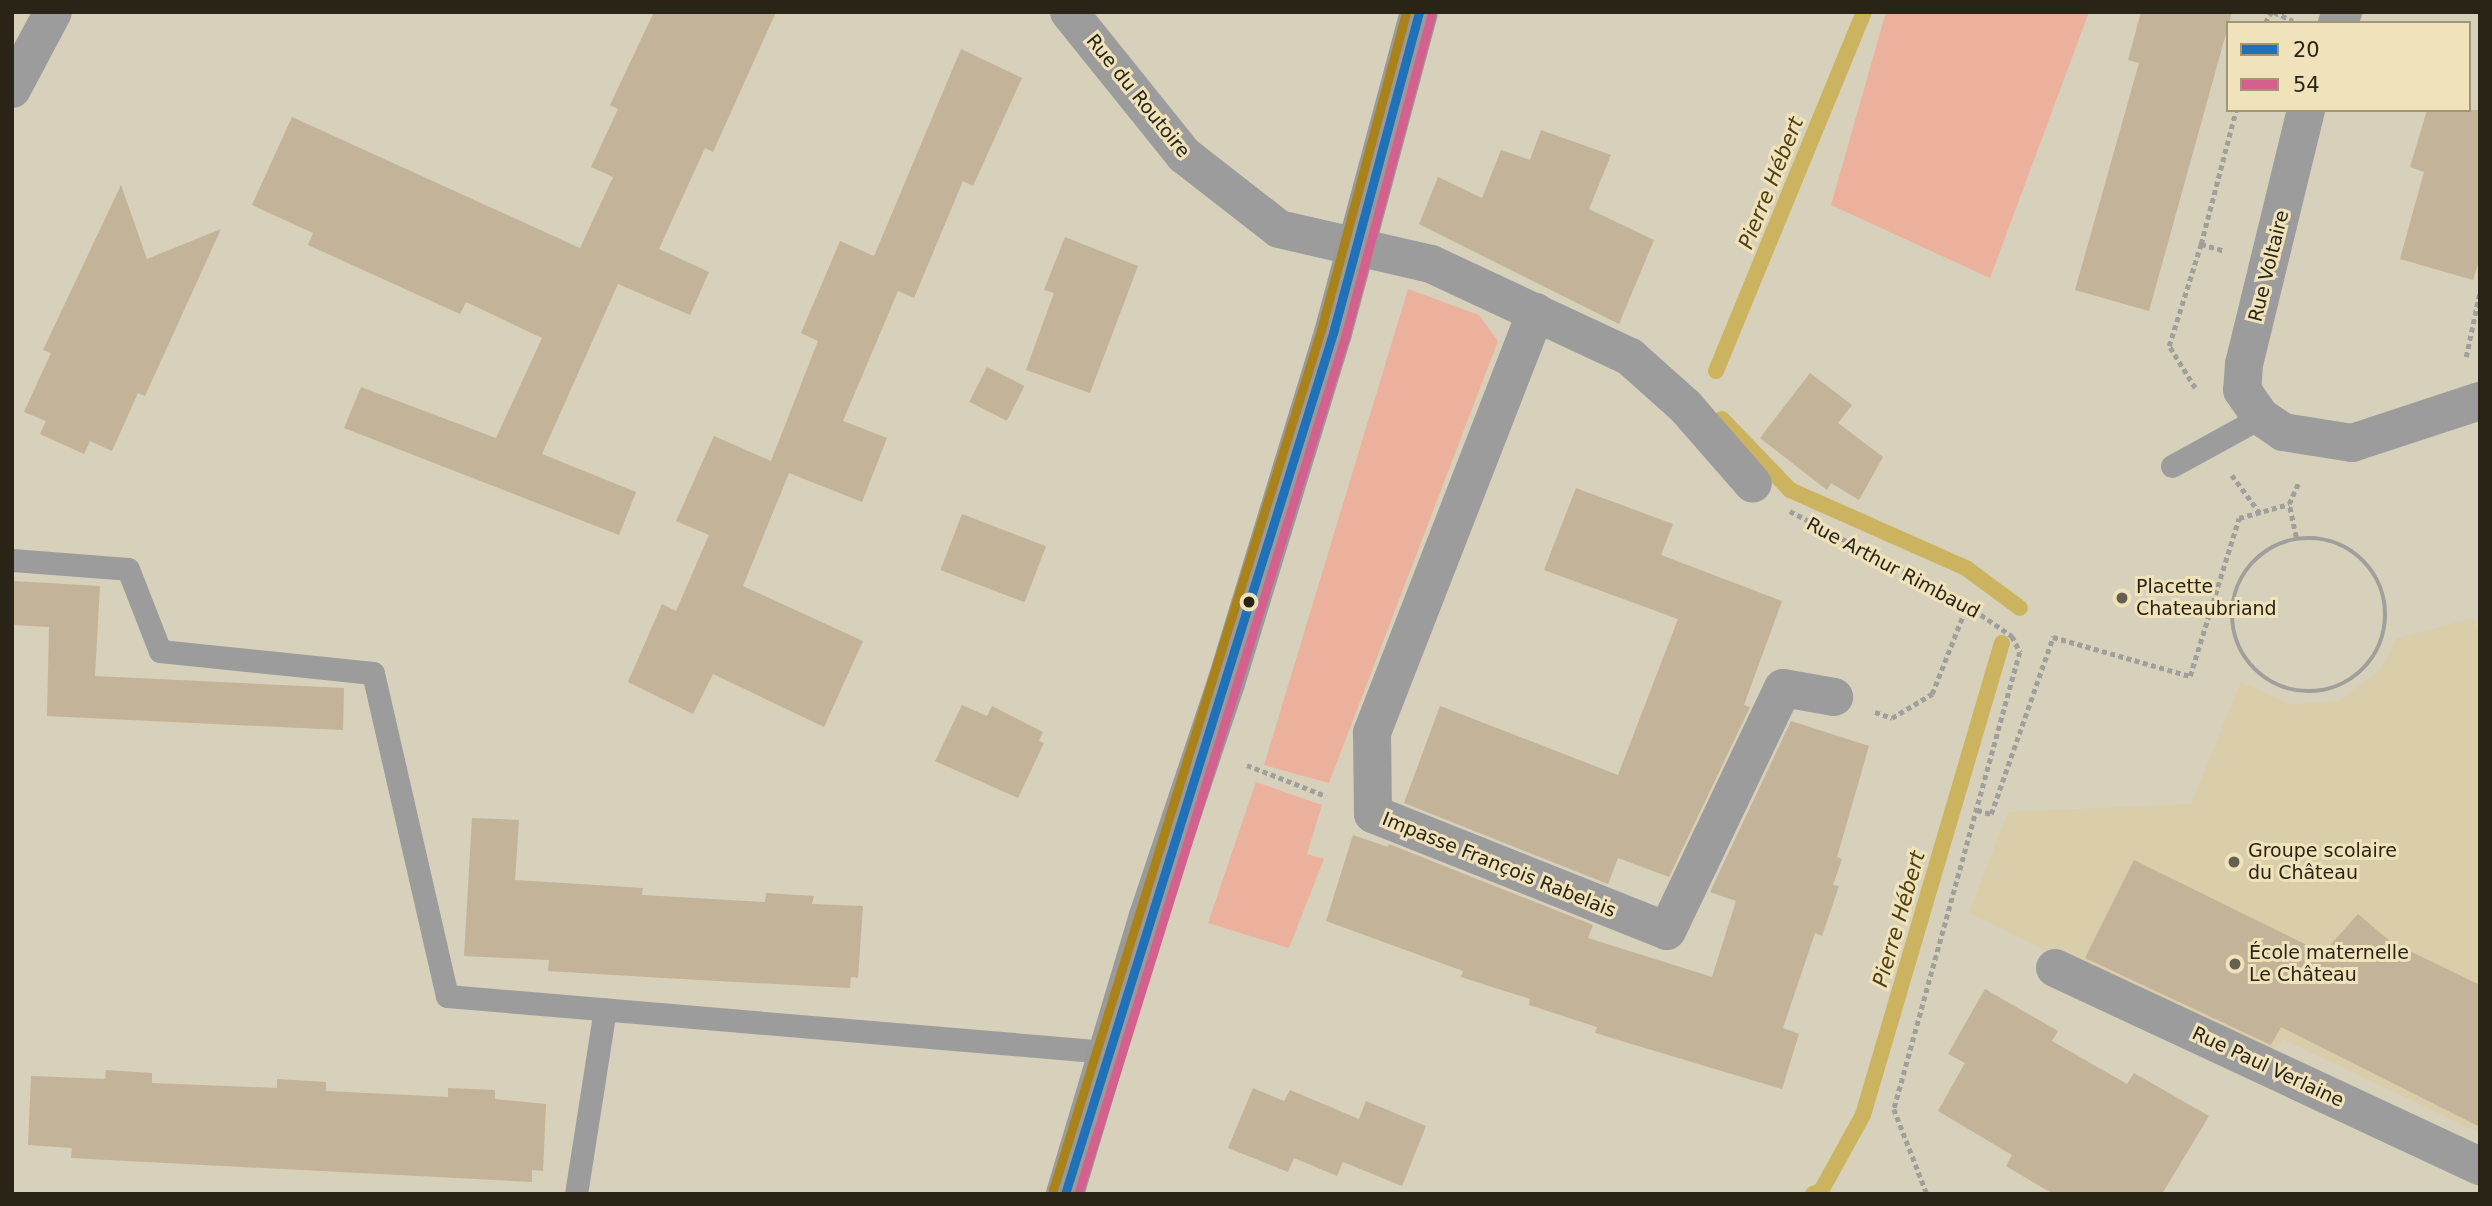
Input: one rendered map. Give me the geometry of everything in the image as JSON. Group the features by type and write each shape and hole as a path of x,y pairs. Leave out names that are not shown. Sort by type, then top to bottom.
{"main road":[{"path":"1065,1194 1358,245 1419,12"}],"street":[{"path":"12,89 53,12"},
{"name":"Rue du Routoire","path":"1069,12 1184,155 1279,229 1358,245"},
{"name":"Rue Voltaire","path":"2261,417 2242,390 2244,364 2306,112"},
{"path":"1358,245 1431,264 1630,357 1685,406 1752,484"},
{"name":"Impasse François Rabelais","path":"1536,312 1372,733 1373,814 1667,931 1783,688 1834,697"},
{"path":"2261,417 2283,432 2352,443 2480,401"},
{"name":"Rue Paul Verlaine","path":"2055,968 2480,1166"}],"lane":[{"path":"2172,466 2261,417"},
{"path":"12,560 128,569 160,651 373,673 447,996 1107,1052"},
{"path":"576,1194 605,1009"}],"path":[{"path":"2272,12 2292,21"},
{"path":"2201,244 2235,112"},
{"path":"2470,323 2480,291"},
{"name":"Rue Arthur Rimbaud","path":"1752,484 1805,521 1967,605 2012,636 2020,652 1894,1109 1927,1194"},
{"path":"1977,810 1991,814 2053,638 2190,676 2239,518 2289,504 2296,537"},
{"path":"2296,537 2337,541 2370,565 2387,602 2383,642 2358,677 2322,693 2282,689 2270,681 2248,665 2231,628 2235,588 2259,554 2296,537"},
{"path":"1834,697 1892,719 1932,694 1967,605"},
{"path":"1204,749 1373,814"}],"shaded area":[{"path":"1886,12 2089,12 1990,278 1831,205"},
{"path":"1408,289 1479,315 1498,341 1329,783 1264,765"},
{"name":"Groupe scolaire du Château","path":"2473,618 2480,638 2480,1133 2283,1039 2268,1058 1969,913 2008,812 2191,804 2241,682 2292,705 2341,700 2381,669 2396,639"},
{"path":"1256,782 1322,805 1307,854 1324,859 1289,948 1208,923"}],"building":[{"path":"654,12 776,12 713,152 705,148 659,249 709,272 690,315 618,284 542,454 636,492 619,535 344,428 361,387 496,438 542,338 466,302 460,314 308,245 313,233 252,205 292,117 580,248 613,177 591,167 618,109 610,105"},
{"path":"2141,12 2232,12 2230,21 2226,21 2226,34 2149,311 2075,290 2139,63 2128,60"},
{"path":"961,49 1022,78 973,186 963,181 914,298 898,291 843,421 887,438 862,502 789,473 743,586 863,641 824,727 713,674 693,714 628,682 662,604 676,611 709,535 676,521 714,436 771,461 818,341 801,333 840,241 874,256"},
{"path":"2480,110 2480,258 2473,280 2400,259 2424,172 2410,167 2426,112"},
{"path":"1541,130 1611,155 1589,209 1654,240 1619,324 1419,224 1438,177 1482,198 1501,150 1530,160"},
{"path":"121,185 147,259 221,229 145,396 138,393 112,451 90,441 84,454 40,434 46,421 24,412 51,353 43,350"},
{"path":"1065,237 1138,266 1090,393 1026,370 1054,293 1044,290"},
{"path":"987,367 1024,386 1007,421 969,402"},
{"path":"1810,373 1852,405 1838,423 1883,457 1859,500 1831,483 1827,490 1760,438"},
{"path":"1576,488 1673,524 1661,555 1782,601 1744,705 1750,707 1669,877 1618,858 1608,884 1404,803 1440,706 1618,775 1678,619 1544,570"},
{"path":"962,514 1046,546 1025,602 940,570"},
{"path":"12,581 100,586 95,676 344,688 343,730 47,716 49,627 12,625"},
{"path":"962,705 987,716 992,706 1043,732 1039,741 1044,743 1018,798 935,761"},
{"path":"1791,721 1869,746 1837,857 1842,859 1833,885 1839,886 1822,936 1815,933 1783,1028 1799,1034 1782,1089 1595,1033 1597,1027 1529,1005 1530,999 1461,977 1463,971 1326,921 1353,835 1388,847 1389,844 1593,925 1588,938 1712,977 1736,901 1710,892"},
{"path":"472,818 519,820 515,880 643,888 642,895 765,902 766,893 814,896 812,904 863,906 858,978 851,977 850,988 664,978 548,971 549,960 464,956"},
{"path":"2134,860 2323,953 2358,914 2391,942 2480,985 2480,1127 2281,1027 2271,1045 2085,958"},
{"path":"1985,989 2058,1031 2052,1041 2127,1084 2134,1073 2209,1116 2162,1194 2053,1194 2006,1166 2012,1155 1938,1111 1965,1063 1948,1054"},
{"path":"106,1070 152,1073 152,1083 277,1088 277,1079 326,1082 326,1091 448,1097 448,1088 495,1090 495,1099 546,1104 543,1171 532,1170 532,1182 71,1158 72,1148 28,1145 31,1076 105,1079"},
{"path":"1253,1088 1284,1101 1290,1090 1359,1119 1366,1101 1426,1126 1402,1186 1343,1162 1337,1176 1294,1158 1288,1172 1228,1148"}],"waterway":[{"name":"Pierre Hébert","path":"1716,371 1864,12"},
{"name":"Pierre Hébert","path":"1722,419 1790,490 1966,568 2020,608"},
{"name":"Pierre Hébert","path":"1813,1194 1821,1191 1863,1115 2002,643"}],"transit line":[{"path":"1053,1190 1321,330 1406,12"},
{"name":"20","path":"1065,1194 1333,333 1419,12"},
{"name":"54","path":"1078,1194 1345,337 1431,15"}],"place":[{"name":"Placette Chateaubriand","path":"2122,598"},
{"name":"Groupe scolaire du Château","path":"2234,862"},
{"name":"École maternelle Le Château","path":"2235,964"}]}
